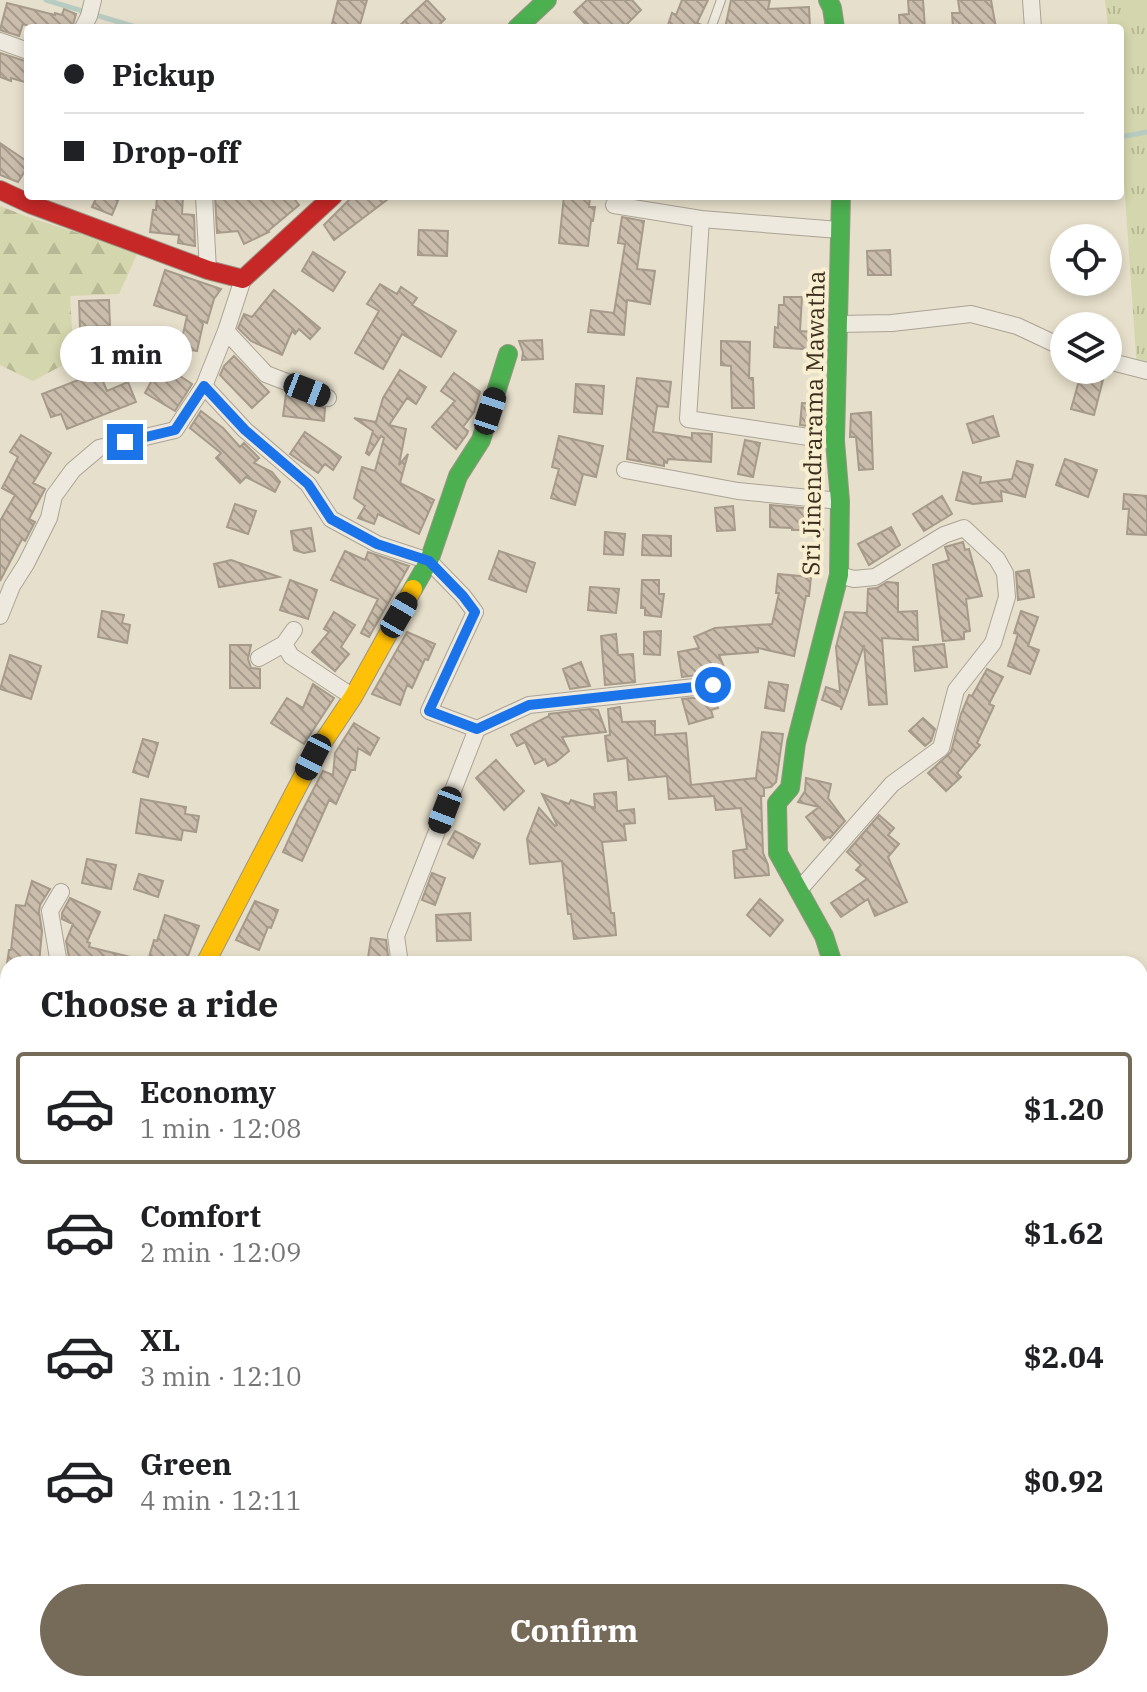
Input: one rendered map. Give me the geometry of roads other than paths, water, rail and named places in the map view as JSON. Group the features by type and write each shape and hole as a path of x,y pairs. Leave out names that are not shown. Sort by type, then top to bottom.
{"street":[{"path":"521,24 547,0"},
{"path":"828,0 834,24"},
{"path":"1031,0 1033,24"},
{"path":"0,41 24,50"},
{"path":"0,190 24,198"},
{"path":"31,200 208,270 243,279"},
{"path":"204,200 208,270"},
{"path":"0,616 12,586 49,518 54,496 73,470 99,448 175,430 204,386 243,279 329,200"},
{"name":"Sri Jinendrarama Mawatha","path":"830,956 824,936 778,853 777,803 790,788 796,743 839,575 840,501 835,441 841,200"},
{"path":"614,205 701,219 839,230"},
{"path":"701,219 688,419 835,441"},
{"path":"839,324 892,323 971,314 1017,326 1050,341"},
{"path":"226,331 266,374 328,398"},
{"path":"209,956 313,757 353,697 429,561 458,476 481,440 508,354"},
{"path":"1122,365 1147,371"},
{"path":"204,386 245,430 308,484 331,519 377,544 429,561 463,596 475,612 429,711 477,729"},
{"path":"625,470 738,491 840,501"},
{"path":"799,890 892,784 941,748 956,690 993,643 1007,597 1005,573 997,559 964,528 944,535 875,577 854,579 839,575"},
{"path":"259,658 289,637 291,656 353,697"},
{"path":"399,956 396,936 477,729 529,705 713,685"},
{"path":"58,956 50,911 61,892"}],"lane":[{"path":"712,24 721,0"}],"waterway":[{"path":"46,0 126,24"},
{"path":"1124,136 1147,132"}]}
